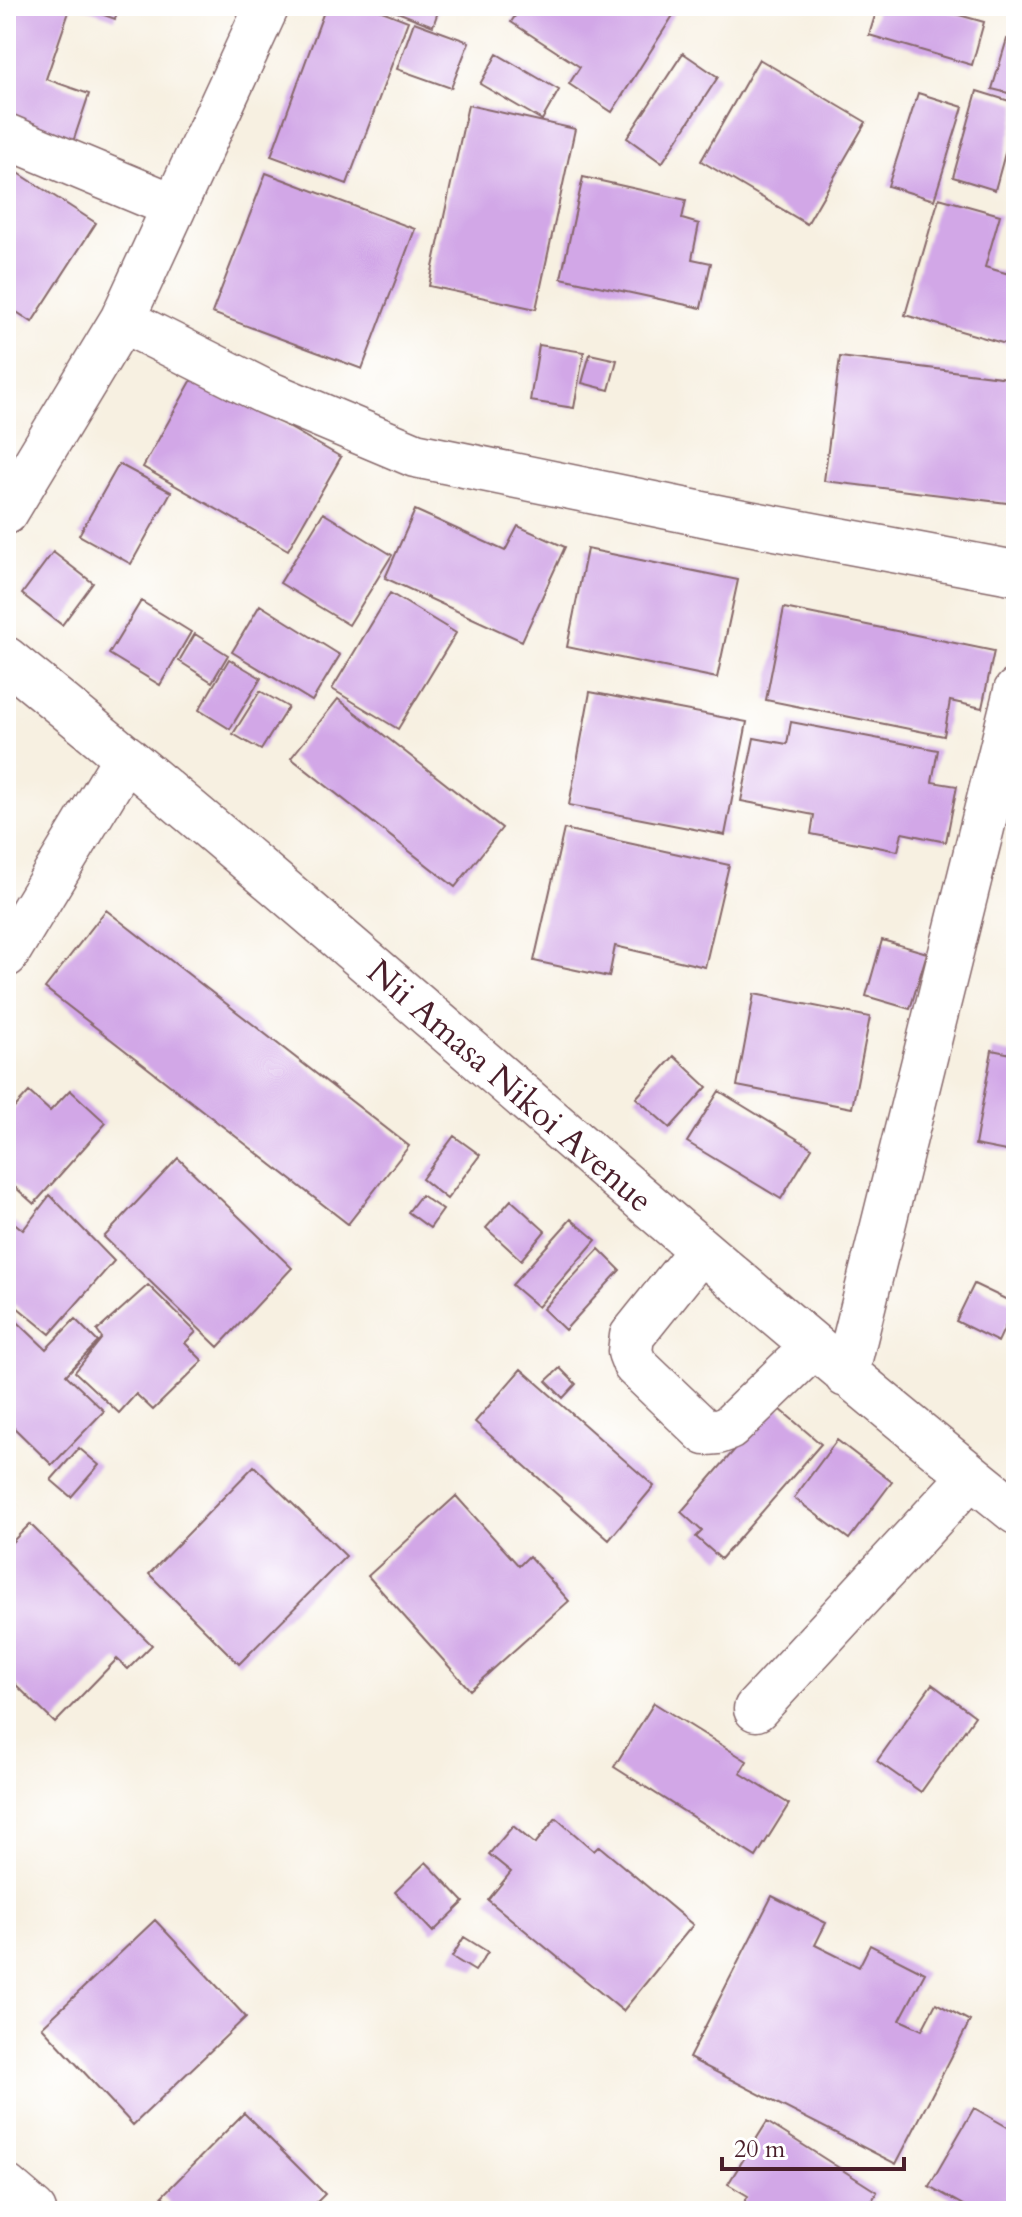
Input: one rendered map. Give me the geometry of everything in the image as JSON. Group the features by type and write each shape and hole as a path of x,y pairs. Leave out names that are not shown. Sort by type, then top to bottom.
{"street":[{"path":"6,512 122,320 267,6"},
{"path":"6,136 174,206"},
{"path":"122,320 265,392 415,455 722,518 1016,573"},
{"name":"Nii Amasa Nikoi Avenue","path":"6,659 126,757 846,1375 1016,1512"},
{"path":"846,1375 1016,691"},
{"path":"6,955 126,757"},
{"path":"701,1250 632,1336 630,1352 635,1365 706,1433 729,1428 813,1347"},
{"path":"756,1709 971,1476"},
{"path":"6,2187 34,2211"}],"building":[{"path":"6,6 71,6 46,79 89,94 73,142 6,119"},
{"path":"79,6 119,6 115,19"},
{"path":"326,6 369,6 408,21 347,184 271,156"},
{"path":"382,6 440,6 433,26"},
{"path":"522,6 679,6 612,112 569,84 580,67 511,22"},
{"path":"878,6 927,6 984,22 972,65 869,35"},
{"path":"414,22 469,42 451,88 397,69"},
{"path":"1007,39 1016,42 1016,95 992,89"},
{"path":"683,53 718,77 662,163 627,138"},
{"path":"497,54 559,90 542,120 480,84"},
{"path":"759,59 866,122 807,224 701,161"},
{"path":"977,91 1016,103 995,190 953,177"},
{"path":"918,93 963,107 934,200 888,186"},
{"path":"468,105 575,129 536,309 429,286"},
{"path":"6,165 96,223 32,322 6,305"},
{"path":"266,173 415,229 362,369 212,313"},
{"path":"583,177 686,200 682,219 699,224 692,259 711,263 701,308 561,278"},
{"path":"939,198 1000,215 985,267 1016,276 1016,347 905,315"},
{"path":"539,345 584,352 574,408 530,401"},
{"path":"590,354 617,360 609,390 582,383"},
{"path":"840,357 1016,379 1016,504 824,481"},
{"path":"195,374 341,457 288,550 143,467"},
{"path":"119,464 171,492 131,564 79,535"},
{"path":"415,510 505,551 518,526 565,547 522,641 385,578"},
{"path":"323,513 392,555 349,625 280,583"},
{"path":"587,549 738,580 717,678 567,647"},
{"path":"53,552 93,583 62,625 22,594"},
{"path":"390,593 456,633 398,729 332,689"},
{"path":"141,601 191,632 160,685 109,654"},
{"path":"260,605 340,655 312,701 232,652"},
{"path":"784,608 994,651 982,708 950,701 944,736 766,700"},
{"path":"195,634 228,655 212,682 179,661"},
{"path":"229,659 261,678 230,729 199,710"},
{"path":"260,691 288,707 261,750 233,734"},
{"path":"590,692 747,722 725,835 569,805"},
{"path":"338,699 502,828 455,887 291,758"},
{"path":"791,722 938,750 932,782 957,786 946,842 902,833 898,851 811,834 814,815 741,801 754,738 787,744"},
{"path":"564,829 729,865 705,967 615,946 609,977 534,961"},
{"path":"106,910 409,1146 348,1224 45,988"},
{"path":"882,940 927,953 910,1009 866,996"},
{"path":"754,994 870,1017 852,1108 737,1086"},
{"path":"992,1050 1016,1055 1016,1153 975,1145"},
{"path":"674,1056 707,1087 670,1128 636,1098"},
{"path":"70,1090 106,1123 34,1204 6,1179 6,1117 29,1092 50,1111"},
{"path":"719,1091 812,1148 781,1199 687,1142"},
{"path":"454,1136 480,1155 447,1199 422,1179"},
{"path":"178,1158 292,1268 218,1347 104,1237"},
{"path":"50,1195 114,1261 50,1334 6,1298 6,1216 23,1230"},
{"path":"421,1195 443,1210 430,1228 408,1212"},
{"path":"511,1200 545,1231 521,1260 486,1228"},
{"path":"571,1219 596,1240 538,1307 512,1285"},
{"path":"599,1249 620,1270 565,1330 543,1309"},
{"path":"974,1284 1016,1304 998,1342 956,1321"},
{"path":"148,1285 196,1332 185,1343 203,1361 153,1410 136,1394 119,1413 75,1372 102,1338 97,1331"},
{"path":"6,1311 46,1349 75,1319 98,1342 66,1375 104,1411 52,1465 6,1420"},
{"path":"560,1368 576,1384 563,1398 546,1381"},
{"path":"521,1369 654,1486 609,1540 475,1422"},
{"path":"774,1404 821,1444 721,1559 696,1537 702,1531 681,1512"},
{"path":"837,1440 892,1482 849,1539 794,1498"},
{"path":"79,1448 99,1465 71,1497 51,1480"},
{"path":"254,1466 346,1556 239,1664 149,1574"},
{"path":"456,1496 519,1566 529,1556 569,1601 470,1690 368,1576"},
{"path":"30,1524 152,1645 128,1669 117,1659 55,1723 6,1675 6,1548"},
{"path":"932,1684 975,1716 921,1792 877,1761"},
{"path":"654,1703 747,1761 740,1773 789,1804 756,1857 614,1767"},
{"path":"556,1818 594,1851 599,1846 693,1925 623,2011 488,1900 511,1872 489,1854 513,1826 535,1844"},
{"path":"426,1862 464,1902 433,1932 395,1892"},
{"path":"772,1896 826,1923 815,1945 859,1967 870,1945 925,1973 900,2020 922,2030 936,2003 970,2021 896,2164 689,2058"},
{"path":"155,1920 246,2017 133,2125 42,2027"},
{"path":"464,1937 488,1952 475,1971 452,1957"},
{"path":"974,2108 1016,2132 1016,2211 974,2211 929,2186"},
{"path":"244,2113 325,2194 308,2211 177,2211 162,2196"},
{"path":"767,2122 877,2192 866,2211 739,2211 748,2196 728,2184"}]}
